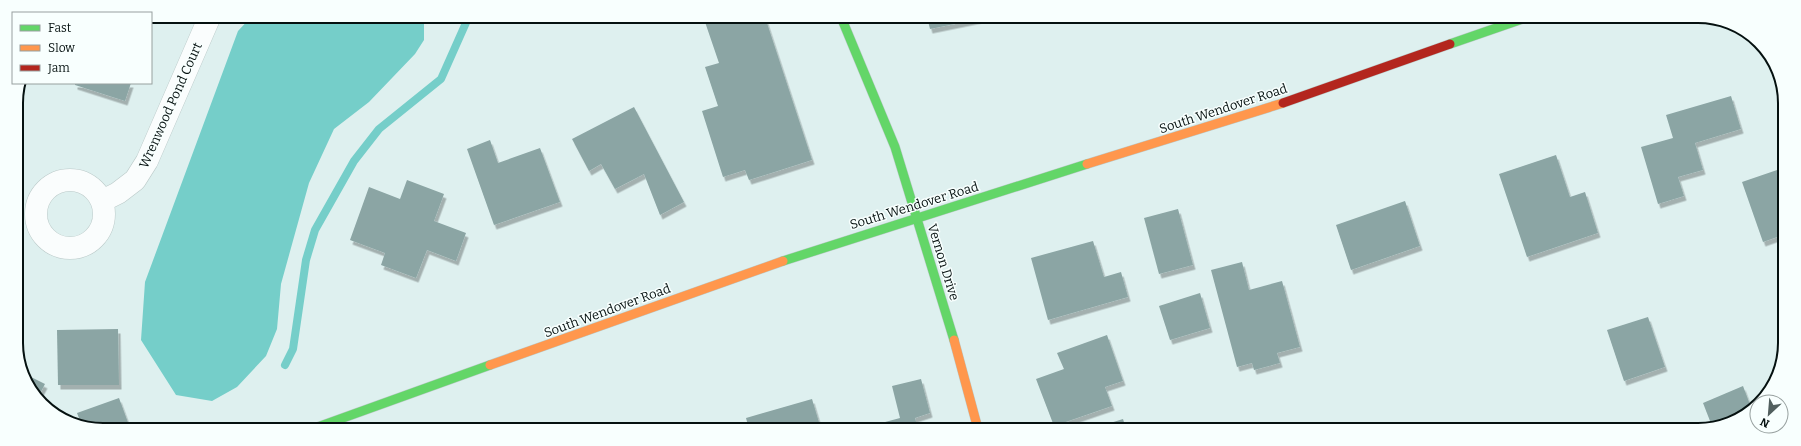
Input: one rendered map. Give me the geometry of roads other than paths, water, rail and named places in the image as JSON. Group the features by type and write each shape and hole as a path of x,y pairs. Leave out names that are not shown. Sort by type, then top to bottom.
{"main road":[{"name":"Vernon Drive","path":"843,23 895,147 947,316 976,423"},
{"name":"South Wendover Road","path":"329,423 810,251 1293,100 1511,23"}],"street":[{"name":"Wrenwood Pond Court","path":"102,201 118,193 135,180 147,161 207,23"}],"water":[{"path":"245,23 424,23 424,40 415,54 369,102 334,129 309,183 281,284 277,329 266,356 237,387 212,401 176,395 141,340 145,282 238,31"}],"waterway":[{"path":"285,365 293,349 306,260 315,230 354,161 379,129 441,79 466,23"}]}
